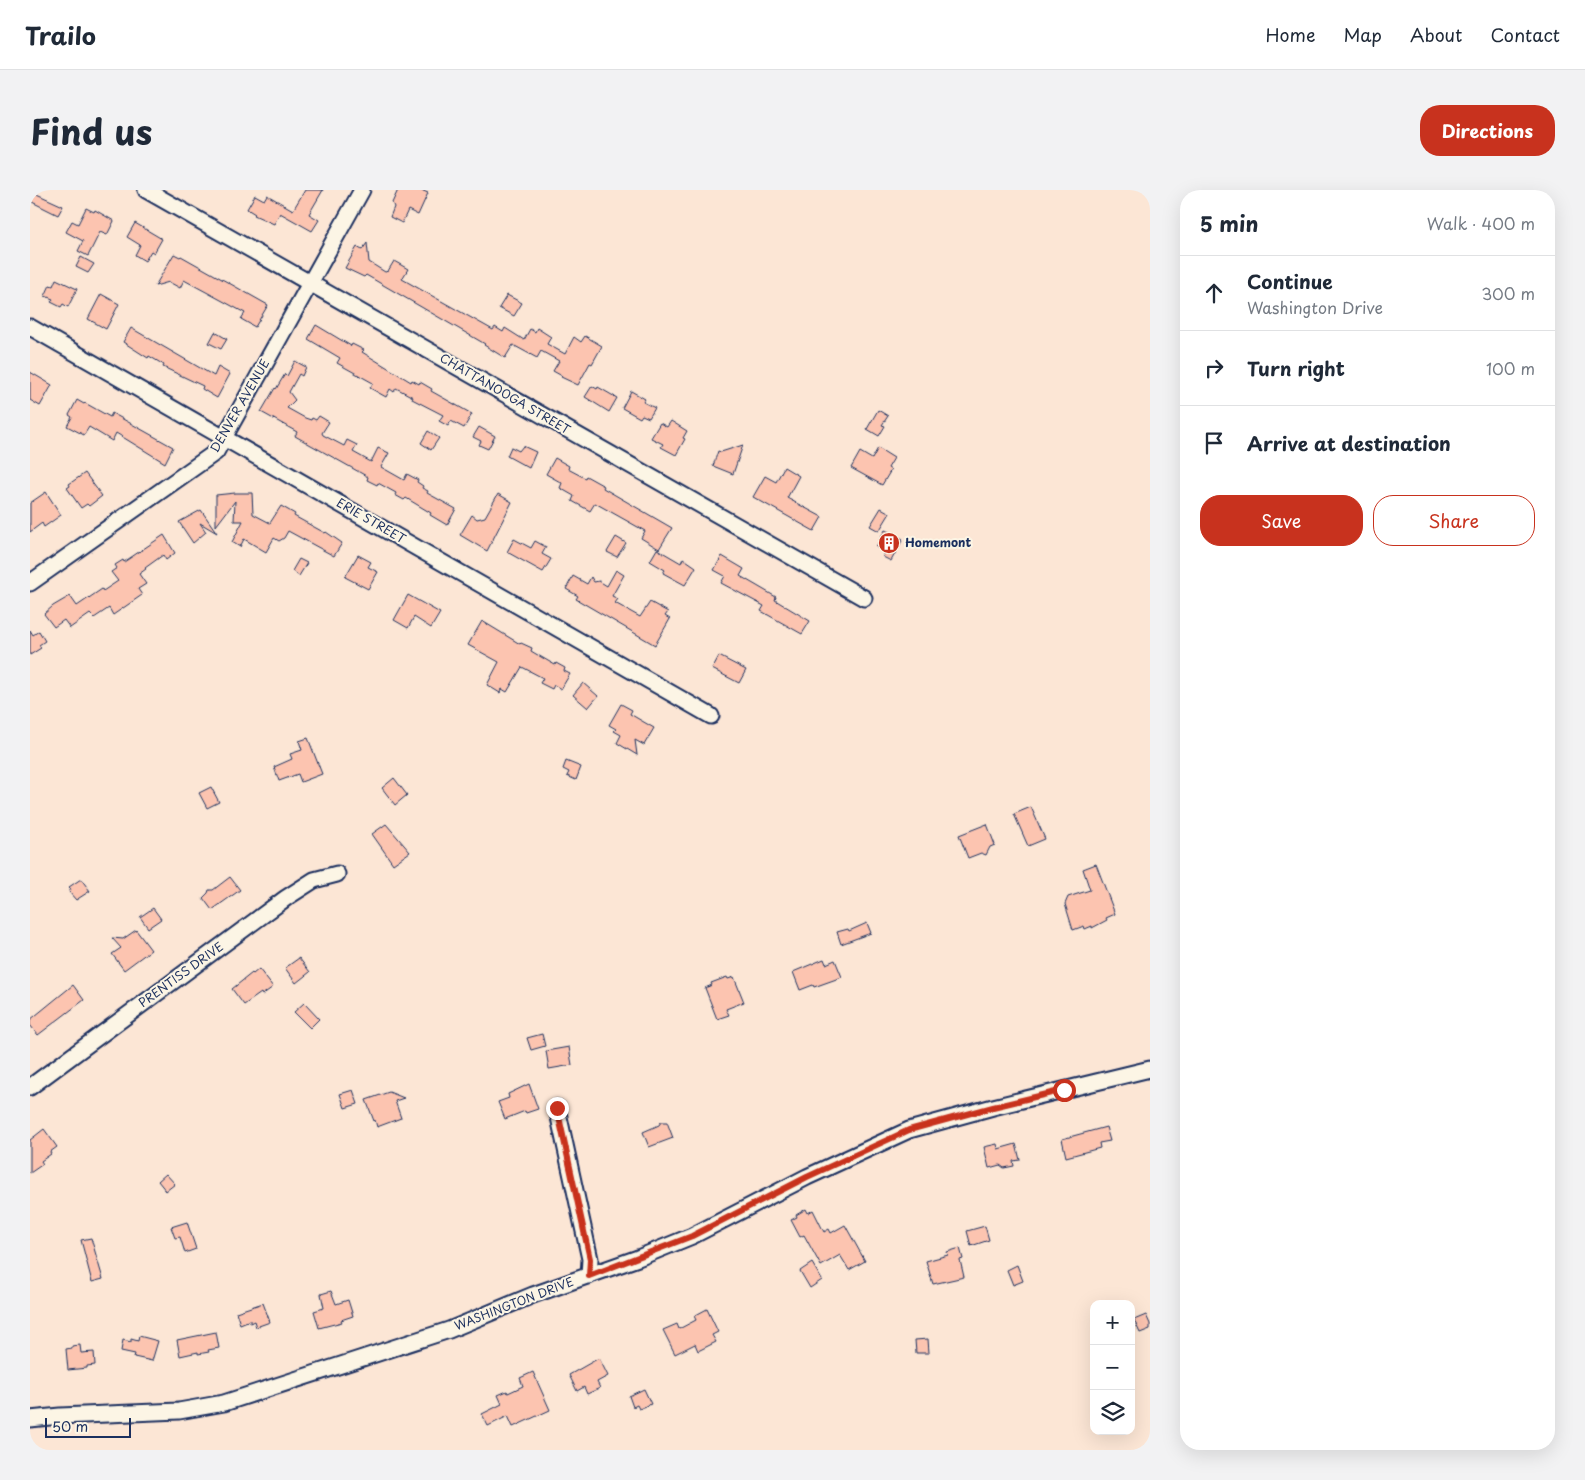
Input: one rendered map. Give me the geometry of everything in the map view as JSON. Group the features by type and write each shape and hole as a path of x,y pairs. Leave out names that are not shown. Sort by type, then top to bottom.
{"street":[{"name":"CHATTANOOGA STREET","path":"146,190 864,598"},
{"name":"DENVER AVENUE","path":"30,583 216,452 362,190"},
{"name":"ERIE STREET","path":"30,326 711,716"},
{"name":"PRENTISS DRIVE","path":"30,1087 286,898 314,880 337,874"},
{"name":"WASHINGTON DRIVE","path":"30,1420 60,1416 179,1411 224,1403 449,1330 533,1294 589,1276 692,1236 807,1177 909,1130 993,1107 1150,1069"},
{"path":"557,1108 590,1259 589,1276"}],"building":[{"path":"305,190 323,190 309,214 319,220 312,231 280,213 274,224 254,215 247,209 255,195 264,200 267,195 293,210"},
{"path":"398,190 421,190 428,193 418,215 408,210 402,223 390,217 394,207 392,203"},
{"path":"30,191 63,206 58,215 30,201"},
{"path":"86,208 94,212 95,210 114,221 107,235 100,232 88,256 78,251 83,241 66,232 72,221 78,224"},
{"path":"135,223 162,239 154,253 151,251 145,261 135,255 140,245 127,237"},
{"path":"367,243 369,262 385,272 388,271 394,261 408,269 402,279 493,330 495,327 503,332 505,328 524,340 530,329 535,332 537,328 551,337 547,344 565,354 574,337 581,342 585,336 602,346 578,385 553,371 559,361 541,351 537,358 513,345 505,358 485,344 366,275 364,277 345,268 357,247 362,250"},
{"path":"174,254 181,256 268,305 255,327 241,319 245,313 184,280 180,288 169,282 155,286"},
{"path":"81,257 94,264 88,273 76,267"},
{"path":"56,279 77,289 68,307 63,304 61,307 51,302 53,299 45,296 50,285 53,286"},
{"path":"101,294 119,304 106,329 88,319"},
{"path":"507,295 522,303 514,316 499,308"},
{"path":"316,325 351,346 352,344 364,350 362,352 411,382 412,380 419,384 420,382 432,389 431,391 472,414 464,428 451,421 448,426 439,421 443,415 412,399 413,397 396,388 394,392 390,389 386,397 370,388 373,383 337,363 340,358 308,339"},
{"path":"131,328 214,376 218,367 230,374 217,398 202,389 203,386 163,367 164,365 149,356 148,358 123,342"},
{"path":"215,332 227,339 221,349 209,343"},
{"path":"295,361 306,367 302,376 299,374 289,392 295,400 287,408 311,420 312,418 316,420 319,416 329,422 322,433 323,435 344,446 347,440 357,445 353,452 371,462 378,448 389,453 381,467 404,480 407,474 418,480 417,482 423,486 422,488 428,491 427,493 456,509 447,525 406,498 404,500 378,483 377,485 367,480 368,477 295,436 297,432 261,412 285,374 287,376"},
{"path":"30,372 52,385 40,406 30,400"},
{"path":"592,386 597,389 598,387 617,398 609,412 585,397"},
{"path":"631,391 645,399 643,402 655,408 649,418 642,415 640,418 622,408"},
{"path":"77,400 110,417 112,413 173,447 165,463 116,433 112,441 89,427 84,435 67,426 72,417 69,415"},
{"path":"878,410 888,416 882,425 885,426 879,436 867,429"},
{"path":"671,421 687,431 683,438 685,439 676,455 661,447 663,444 651,438 660,423 667,427"},
{"path":"479,427 495,436 488,449 479,445 481,441 473,437"},
{"path":"428,431 439,438 431,450 421,443"},
{"path":"743,445 733,474 713,466 718,451 721,452"},
{"path":"523,446 536,452 529,468 507,456 511,447 519,451"},
{"path":"878,448 894,458 888,468 891,470 882,485 851,468 860,452 872,459"},
{"path":"555,458 569,466 568,469 604,486 603,488 672,528 659,549 641,538 645,531 595,503 590,511 572,501 574,496 560,488 562,483 546,474"},
{"path":"784,467 799,476 787,498 822,517 814,531 753,497 765,476 776,482"},
{"path":"85,473 102,496 89,506 87,504 81,508 67,488 70,486 69,484"},
{"path":"46,492 61,515 44,527 42,523 30,532 30,503"},
{"path":"252,493 253,514 270,523 281,506 295,514 294,516 326,532 342,543 334,556 288,531 284,538 279,541 274,538 266,552 244,539 240,547 232,542 243,521 234,521 235,501 216,526 216,495"},
{"path":"498,494 512,502 487,551 460,535 472,515 477,519 485,517"},
{"path":"881,508 890,513 879,531 870,526"},
{"path":"201,510 217,533 200,523 206,532 193,543 179,522"},
{"name":"Homemont","path":"885,530 903,539 891,561 883,557 885,552 876,547"},
{"path":"164,535 175,553 166,560 163,555 139,574 146,584 138,589 142,595 113,615 109,608 94,618 90,614 70,628 64,620 54,627 44,614 70,596 77,606 102,589 103,591 118,581 111,572 117,568 115,565 123,560 124,562"},
{"path":"616,537 626,543 617,557 607,552"},
{"path":"514,539 531,548 535,541 546,547 542,554 551,559 543,572 507,552"},
{"path":"657,549 681,563 683,558 696,567 685,585 663,573 665,570 650,561"},
{"path":"358,555 371,562 368,567 378,572 368,589 345,577"},
{"path":"722,556 744,569 740,576 776,597 775,600 810,621 802,634 761,611 764,606 721,583 725,576 714,570"},
{"path":"299,559 307,563 299,576 292,571"},
{"path":"616,570 624,575 612,596 618,599 615,603 640,617 650,602 668,612 665,616 670,619 655,645 576,599 578,596 566,589 573,576 587,584 591,577 594,582 599,581 607,586"},
{"path":"408,595 440,613 431,628 414,617 408,628 394,620"},
{"path":"482,621 520,644 532,648 531,651 555,665 556,663 565,668 564,671 570,674 561,689 554,685 552,689 540,683 543,678 522,667 507,692 502,689 500,693 487,685 499,662 468,645"},
{"path":"30,630 33,635 39,631 45,641 39,645 41,648 30,655"},
{"path":"719,656 746,670 739,683 712,669"},
{"path":"583,683 598,696 588,708 573,695"},
{"path":"621,704 632,710 630,714 654,728 644,745 635,740 637,755 617,743 621,735 609,725"},
{"path":"308,738 322,774 301,782 298,774 279,781 274,767 292,759 290,754 302,750 299,741"},
{"path":"566,761 581,767 576,780 567,776 569,772 563,769"},
{"path":"394,778 407,795 395,805 382,788"},
{"path":"211,787 219,802 207,808 199,793"},
{"path":"1031,807 1045,839 1028,846 1014,814"},
{"path":"386,824 410,852 393,864 372,834"},
{"path":"987,824 995,845 990,847 986,855 981,853 968,858 959,835"},
{"path":"1096,864 1115,914 1092,928 1092,926 1085,929 1084,926 1073,930 1065,904 1068,897 1090,890 1083,869"},
{"path":"230,877 240,890 212,910 203,898 209,890 213,890"},
{"path":"81,879 90,891 76,900 69,892 71,889 69,887"},
{"path":"153,908 161,919 148,928 140,917"},
{"path":"867,923 871,933 841,944 837,932 848,929 849,931"},
{"path":"136,930 151,950 124,970 112,954 121,948 112,938 123,939"},
{"path":"299,958 310,972 296,983 285,968"},
{"path":"824,959 826,964 835,960 842,977 800,990 793,972"},
{"path":"259,969 273,987 244,1005 232,989"},
{"path":"727,977 728,979 734,977 744,1002 726,1009 729,1015 717,1019 705,988 712,985 711,983"},
{"path":"73,985 84,1000 38,1035 30,1025 30,1020"},
{"path":"304,1003 319,1019 310,1028 294,1012"},
{"path":"542,1034 545,1046 531,1050 527,1038"},
{"path":"569,1047 572,1065 549,1069 546,1051"},
{"path":"529,1084 538,1109 526,1113 525,1111 505,1119 498,1102 509,1098 508,1094"},
{"path":"353,1090 358,1104 345,1108 340,1094"},
{"path":"389,1092 404,1098 395,1101 401,1118 377,1127 366,1100"},
{"path":"661,1122 667,1122 673,1138 649,1147 643,1132 659,1125"},
{"path":"1106,1127 1110,1141 1099,1143 1100,1148 1066,1157 1062,1139"},
{"path":"44,1129 57,1147 41,1161 43,1164 30,1173 30,1140"},
{"path":"997,1144 998,1149 1016,1144 1020,1160 1013,1161 1014,1166 1004,1168 1000,1165 989,1168 984,1147"},
{"path":"166,1174 175,1184 166,1191 158,1181"},
{"path":"806,1209 808,1213 813,1210 824,1232 829,1229 831,1233 845,1225 865,1261 849,1270 840,1255 821,1266 804,1235 800,1237 791,1220"},
{"path":"187,1222 196,1249 185,1253 180,1237 175,1238 171,1227"},
{"path":"985,1226 989,1240 971,1246 967,1231"},
{"path":"91,1238 103,1279 92,1282 81,1240"},
{"path":"960,1248 963,1259 960,1260 964,1277 933,1284 926,1261 948,1255 947,1252"},
{"path":"812,1263 822,1280 810,1288 800,1271"},
{"path":"1017,1265 1023,1281 1013,1285 1007,1270"},
{"path":"331,1291 336,1304 348,1300 353,1316 341,1320 342,1322 319,1328 314,1311 324,1308 321,1294"},
{"path":"263,1303 270,1322 256,1327 254,1321 250,1323 250,1320 240,1324 236,1312"},
{"path":"707,1309 718,1332 712,1335 716,1342 698,1351 695,1344 675,1354 663,1330 677,1324 679,1329 696,1320 694,1316"},
{"path":"1146,1315 1150,1329 1140,1333 1135,1320"},
{"path":"216,1332 219,1348 208,1350 209,1352 198,1354 198,1352 180,1356 177,1340"},
{"path":"139,1336 158,1341 152,1361 134,1357 135,1354 121,1351 123,1340 131,1342 131,1339 138,1341"},
{"path":"928,1339 929,1353 916,1353 915,1340"},
{"path":"80,1345 81,1353 94,1352 95,1365 68,1370 66,1349"},
{"path":"599,1358 608,1376 597,1382 600,1388 587,1394 584,1387 577,1391 569,1375"},
{"path":"533,1372 550,1410 513,1427 508,1416 488,1426 482,1414 502,1404 498,1395 507,1391 508,1393 523,1386 520,1378"},
{"path":"644,1389 651,1404 639,1409 637,1405 633,1407 629,1396"}],"place":[{"name":"Homemont","path":"889,543"}],"route":[{"path":"557,1108 590,1259 589,1276 692,1236 807,1177 909,1130 1064,1090"}]}
